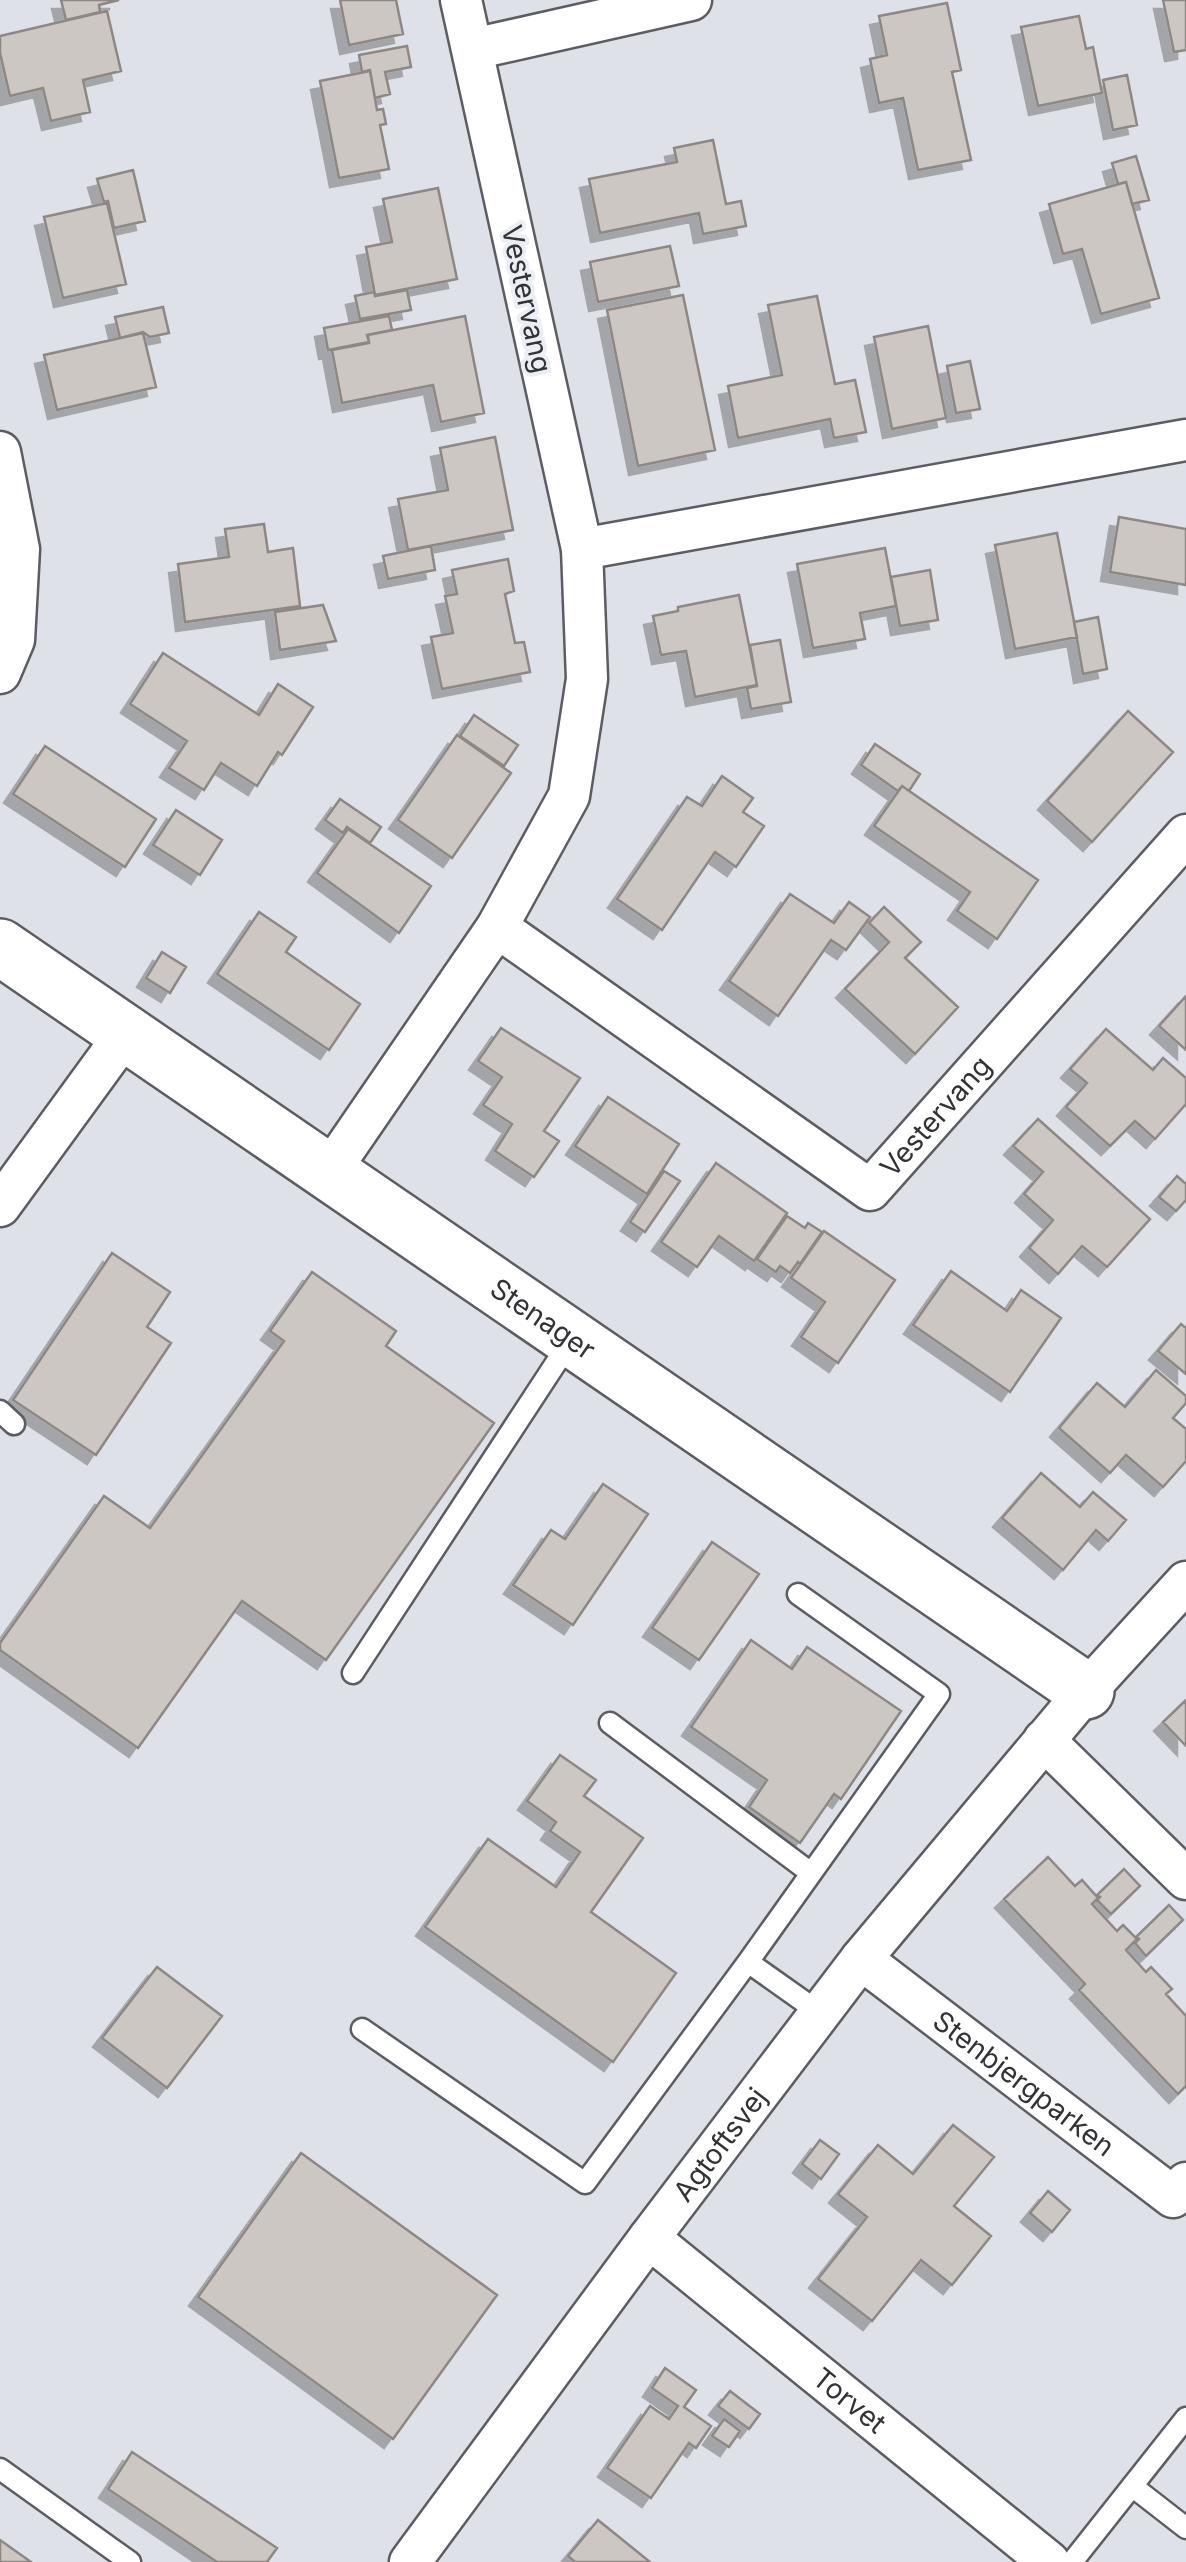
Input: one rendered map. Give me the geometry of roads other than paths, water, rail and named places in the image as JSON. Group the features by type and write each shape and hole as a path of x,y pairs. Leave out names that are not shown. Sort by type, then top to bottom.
{"street":[{"name":"Vestervang","path":"328,1172 497,928 569,796 587,679 582,550 461,0"},
{"path":"472,49 691,0"},
{"path":"582,550 1186,440"},
{"path":"0,452 19,549 14,640 0,672"},
{"name":"Vestervang","path":"497,928 870,1190 1186,835"},
{"name":"Stenager","path":"0,947 1086,1691"},
{"path":"0,1206 126,1034"},
{"name":"Agtoftsvej","path":"410,2562 861,1958 1086,1691 1186,1582"},
{"path":"1044,1740 1186,1878"},
{"name":"Stenbjergparken","path":"861,1958 1172,2197 1186,2183"},
{"name":"Torvet","path":"649,2238 1050,2562"}],"lane":[{"path":"352,1673 572,1338"},
{"path":"362,2029 586,2183 940,1694 798,1594"},
{"path":"610,1724 812,1873"},
{"path":"748,1962 820,2013"},
{"path":"1072,2562 1186,2418"},
{"path":"0,2469 130,2562"},
{"path":"1132,2486 1186,2528"}]}
